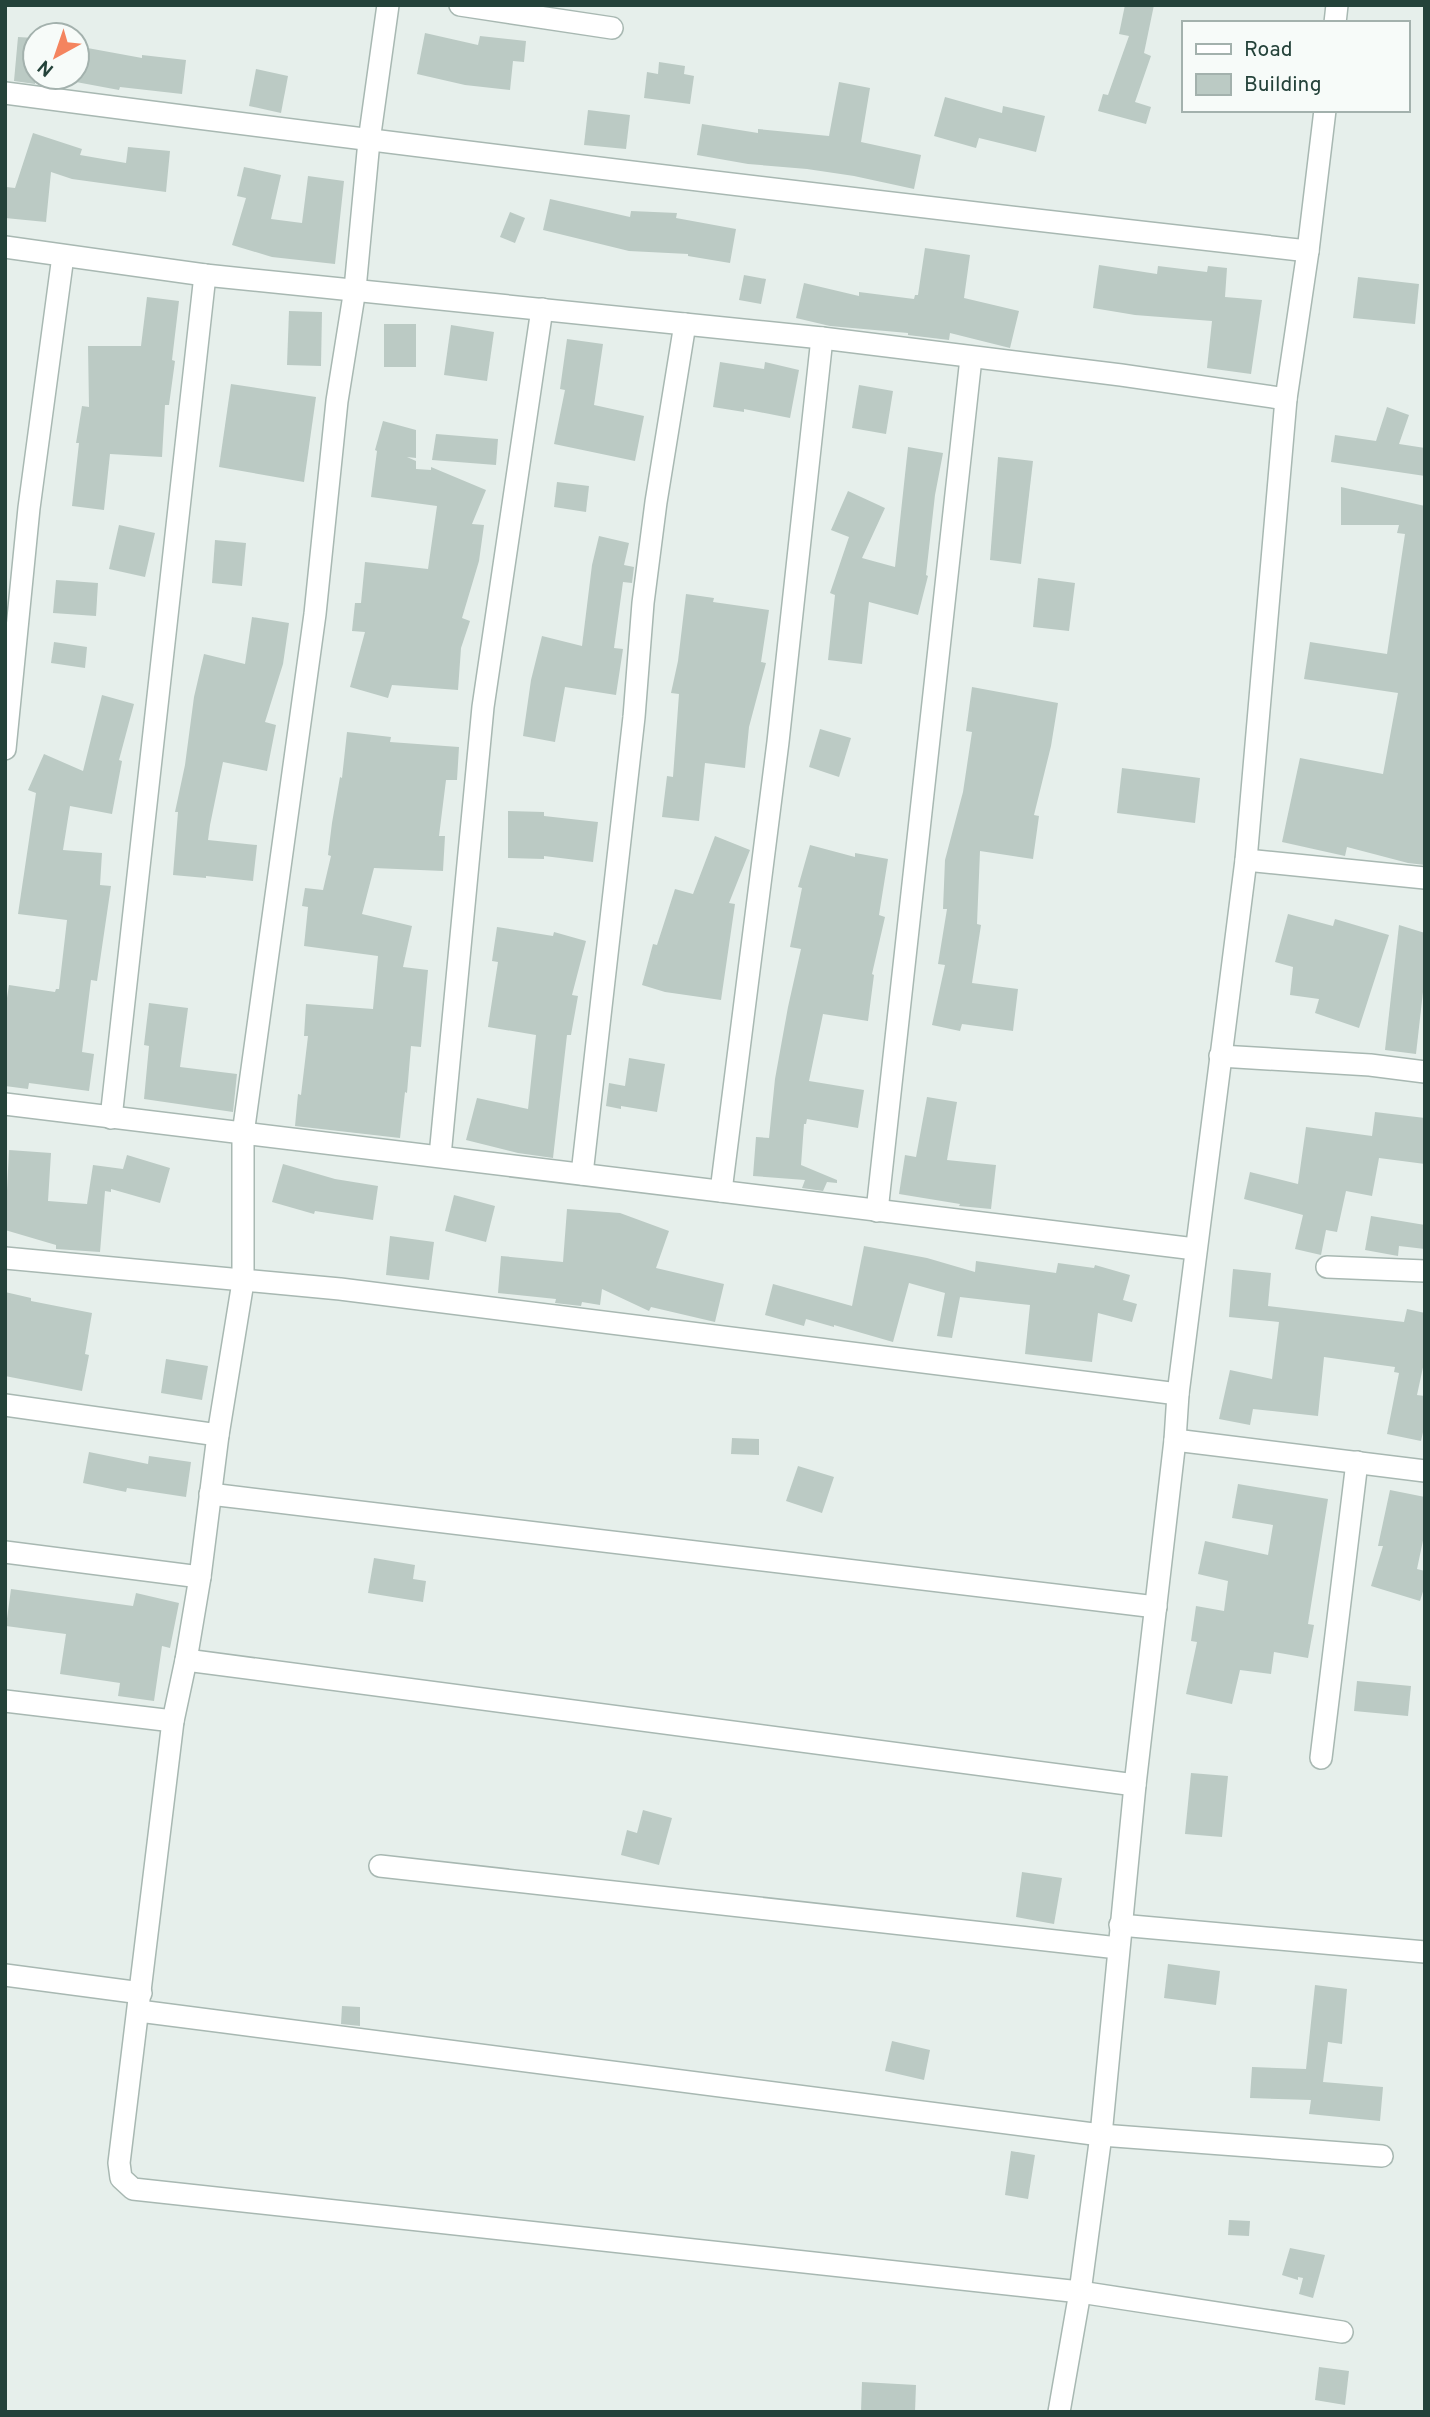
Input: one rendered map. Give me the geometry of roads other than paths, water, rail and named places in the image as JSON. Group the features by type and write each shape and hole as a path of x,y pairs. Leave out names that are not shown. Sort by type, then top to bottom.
{"street":[{"path":"388,5 369,141 355,289 337,401 315,614 243,1134 243,1282 218,1435 200,1577 173,1721 119,2163 121,2178 133,2189 1080,2292 1342,2332"},
{"path":"460,5 612,28"},
{"path":"5,93 369,141 854,200 1308,251"},
{"path":"1059,2412 1080,2292 1101,2135 1120,1924 1178,1394 1245,860 1286,400 1325,112"},
{"path":"5,247 205,275 822,338 1121,375 1286,400"},
{"path":"5,749 29,508 64,256"},
{"path":"111,1118 205,275"},
{"path":"440,1156 483,707 542,309"},
{"path":"582,1174 634,717 642,603 685,324"},
{"path":"721,1191 778,742 822,338"},
{"path":"877,1210 971,358"},
{"path":"1245,860 1425,878"},
{"path":"1220,1056 1370,1065 1425,1072"},
{"path":"5,1104 1195,1249"},
{"path":"5,1258 340,1289 1178,1394"},
{"path":"1327,1267 1425,1271"},
{"path":"5,1405 218,1435"},
{"path":"1175,1440 1425,1471"},
{"path":"1321,1758 1357,1462"},
{"path":"210,1494 1156,1607"},
{"path":"5,1552 200,1577"},
{"path":"186,1660 1135,1784"},
{"path":"5,1701 173,1721"},
{"path":"380,1866 1118,1948"},
{"path":"1120,1924 1425,1952"},
{"path":"5,1975 140,2002 1101,2135 1382,2156"}]}
